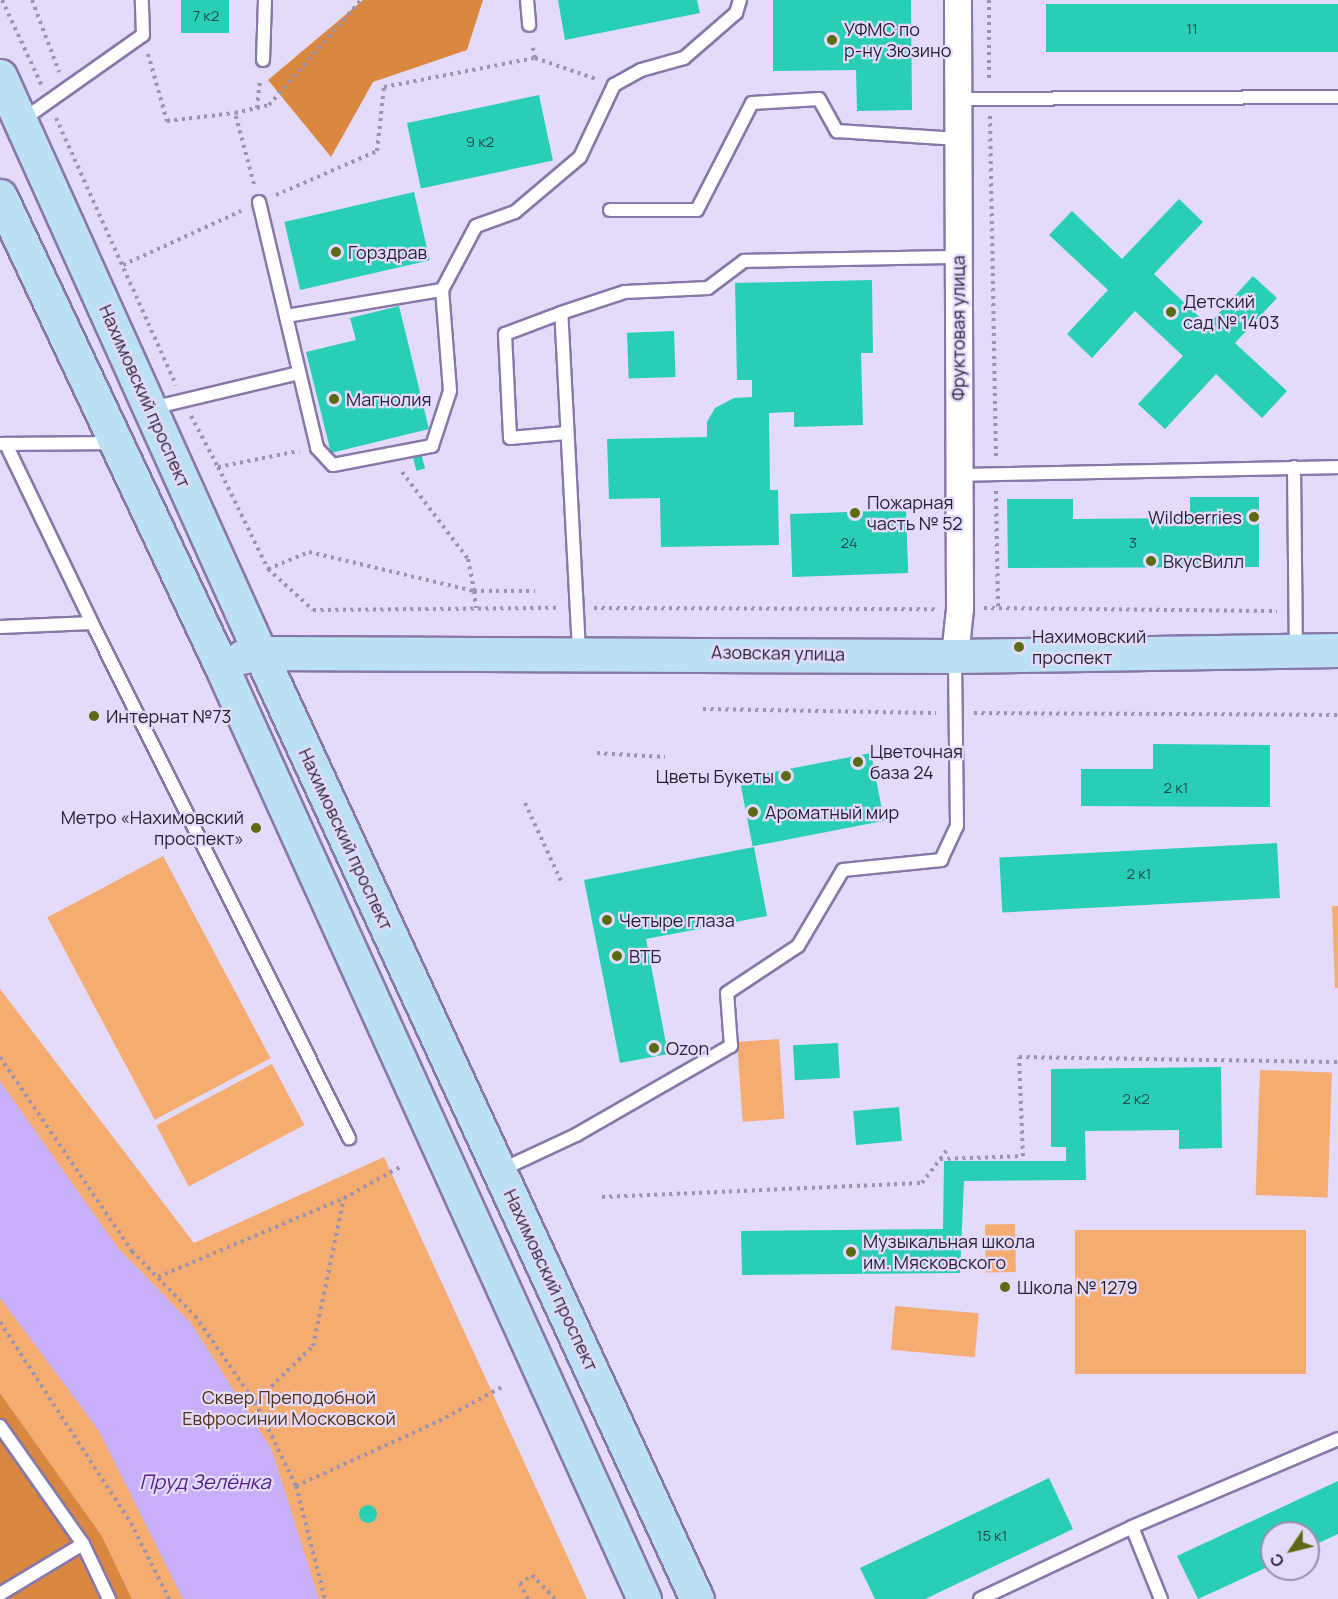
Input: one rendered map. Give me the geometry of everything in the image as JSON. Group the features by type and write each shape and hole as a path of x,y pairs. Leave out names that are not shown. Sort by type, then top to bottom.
{"main road":[{"name":"Нахимовский проспект","path":"0,76 260,653 698,1599"},
{"path":"0,196 220,663 644,1599"},
{"name":"Азовская улица","path":"220,663 260,653 579,651 955,656 1338,650"}],"street":[{"name":"Фруктовая улица","path":"955,656 960,609 957,0"}],"lane":[{"path":"20,121 143,34 142,0"},
{"path":"262,60 265,0"},
{"path":"527,0 530,25"},
{"path":"260,202 317,448 333,465 432,446 450,391 442,290 476,226 515,212 580,157 614,85 641,70 684,58 736,13 740,0"},
{"path":"958,99 1338,97"},
{"path":"610,210 697,210 752,103 819,99 837,131 958,139"},
{"path":"566,433 510,438 505,334 625,292 708,288 744,261 958,256"},
{"path":"286,316 442,290"},
{"path":"561,313 579,651"},
{"path":"151,408 299,373"},
{"path":"117,442 3,444 349,1138"},
{"path":"958,475 1338,466"},
{"path":"1294,467 1296,651"},
{"path":"0,627 92,623"},
{"path":"500,1171 576,1135 731,1046 728,993 798,946 843,870 940,860 957,826 955,656"},
{"path":"0,1426 83,1544 109,1599"},
{"path":"980,1599 1132,1527 1338,1439"},
{"path":"1132,1527 1161,1599"},
{"path":"0,1594 83,1544"}],"path":[{"path":"3,0 123,265"},
{"path":"32,0 66,89"},
{"path":"143,34 167,120 234,113 269,105 361,0"},
{"path":"989,0 998,608"},
{"path":"530,25 535,58"},
{"path":"93,280 260,202 377,151 384,87 535,58 614,85"},
{"path":"257,108 262,60"},
{"path":"234,113 260,202"},
{"path":"218,466 268,569 313,610 998,608 1296,611"},
{"path":"400,469 468,559 477,608"},
{"path":"268,569 309,552 474,591 535,591"},
{"path":"703,709 1338,715"},
{"path":"597,753 665,757"},
{"path":"525,803 561,881"},
{"path":"940,1158 1023,1155 1019,1057 1338,1062"},
{"path":"0,1058 132,1251 195,1316 255,1402 296,1486 326,1599"},
{"path":"602,1197 922,1183 947,1150"},
{"path":"158,1277 344,1198 402,1166"},
{"path":"255,1402 314,1346 344,1198"},
{"path":"0,1322 130,1523 169,1599"},
{"path":"296,1486 440,1421 502,1387"},
{"path":"528,1599 520,1584 531,1575 555,1599"}],"green space":[{"path":"163,856 271,1058 155,1120 47,918"},
{"path":"1332,906 1338,906 1338,988 1335,988"},
{"name":"Сквер Преподобной Евфросинии Московской","path":"0,989 194,1243 384,1157 587,1599 132,1599 102,1536 0,1393"},
{"path":"779,1039 785,1119 743,1122 737,1042"},
{"path":"272,1064 304,1125 189,1186 156,1126"},
{"path":"1260,1070 1332,1073 1328,1197 1256,1195"},
{"path":"1015,1224 1016,1272 986,1273 985,1225"},
{"path":"1075,1230 1306,1230 1306,1374 1075,1374"},
{"path":"895,1306 979,1313 975,1357 891,1350"}],"shaded area":[{"path":"363,0 483,0 467,50 373,82 331,157 268,80"},
{"path":"0,1393 102,1536 132,1599 0,1599"}],"water":[{"name":"Пруд Зелёнка","path":"0,1081 118,1248 191,1323 272,1450 319,1599 183,1599 99,1431 0,1298"}],"building":[{"path":"181,0 229,0 229,33 181,33"},
{"path":"558,0 697,0 700,13 565,40"},
{"path":"773,0 911,0 912,110 857,111 856,70 773,71"},
{"path":"1046,4 1338,4 1338,52 1046,52"},
{"path":"539,95 553,161 421,189 407,123"},
{"path":"414,192 430,260 300,290 284,222"},
{"path":"1179,199 1203,222 1154,274 1208,325 1253,276 1277,298 1235,343 1287,391 1262,418 1216,374 1165,429 1138,404 1183,356 1135,311 1092,358 1067,334 1108,290 1049,235 1072,211 1122,259"},
{"path":"872,280 873,353 861,353 863,425 794,427 794,412 769,413 770,490 778,490 779,545 661,547 660,498 609,499 607,439 707,437 707,422 715,408 734,398 752,397 752,380 737,380 735,283"},
{"path":"399,306 429,429 331,453 306,352 356,340 350,318"},
{"path":"674,331 676,377 629,379 627,333"},
{"path":"421,453 425,468 416,471 412,455"},
{"path":"1190,497 1259,497 1259,567 1008,568 1007,499 1073,499 1073,519 1190,518"},
{"path":"906,510 908,573 792,577 790,514"},
{"path":"1153,744 1270,745 1270,807 1081,806 1081,769 1153,769"},
{"path":"871,753 884,821 753,846 739,779"},
{"path":"1277,843 1280,898 1002,912 999,858"},
{"path":"754,847 767,916 646,939 668,1054 620,1063 584,880"},
{"path":"838,1043 840,1078 795,1080 793,1045"},
{"path":"1221,1067 1222,1148 1179,1149 1179,1130 1085,1131 1086,1180 964,1181 960,1273 742,1275 741,1231 943,1229 944,1161 1066,1161 1066,1147 1051,1147 1051,1069"},
{"path":"899,1107 902,1141 856,1145 853,1111"},
{"path":"1049,1478 1073,1529 925,1599 875,1599 860,1568"},
{"path":"1338,1481 1338,1534 1320,1542 1320,1521 1260,1521 1260,1571 1198,1599 1177,1556"},
{"path":"368,1505 376,1510 377,1514 372,1522 368,1523 360,1518 359,1514 364,1506"}],"place":[{"name":"УФМС по р-ну Зюзино","path":"832,40"},
{"name":"Горздрав","path":"336,252"},
{"name":"Детский сад № 1403","path":"1171,312"},
{"name":"Магнолия","path":"334,399"},
{"name":"Пожарная часть № 52","path":"855,513"},
{"name":"Wildberries","path":"1254,517"},
{"name":"ВкусВилл","path":"1151,561"},
{"name":"Нахимовский проспект","path":"1019,647"},
{"name":"Интернат №73","path":"94,716"},
{"name":"Цветочная база 24","path":"858,762"},
{"name":"Цветы Букеты","path":"786,776"},
{"name":"Ароматный мир","path":"753,812"},
{"name":"Метро «Нахимовский проспект»","path":"256,828"},
{"name":"Четыре глаза","path":"607,920"},
{"name":"ВТБ","path":"617,956"},
{"name":"Ozon","path":"654,1048"},
{"name":"Музыкальная школа им. Мясковского","path":"851,1252"},
{"name":"Школа № 1279","path":"1005,1287"}]}
